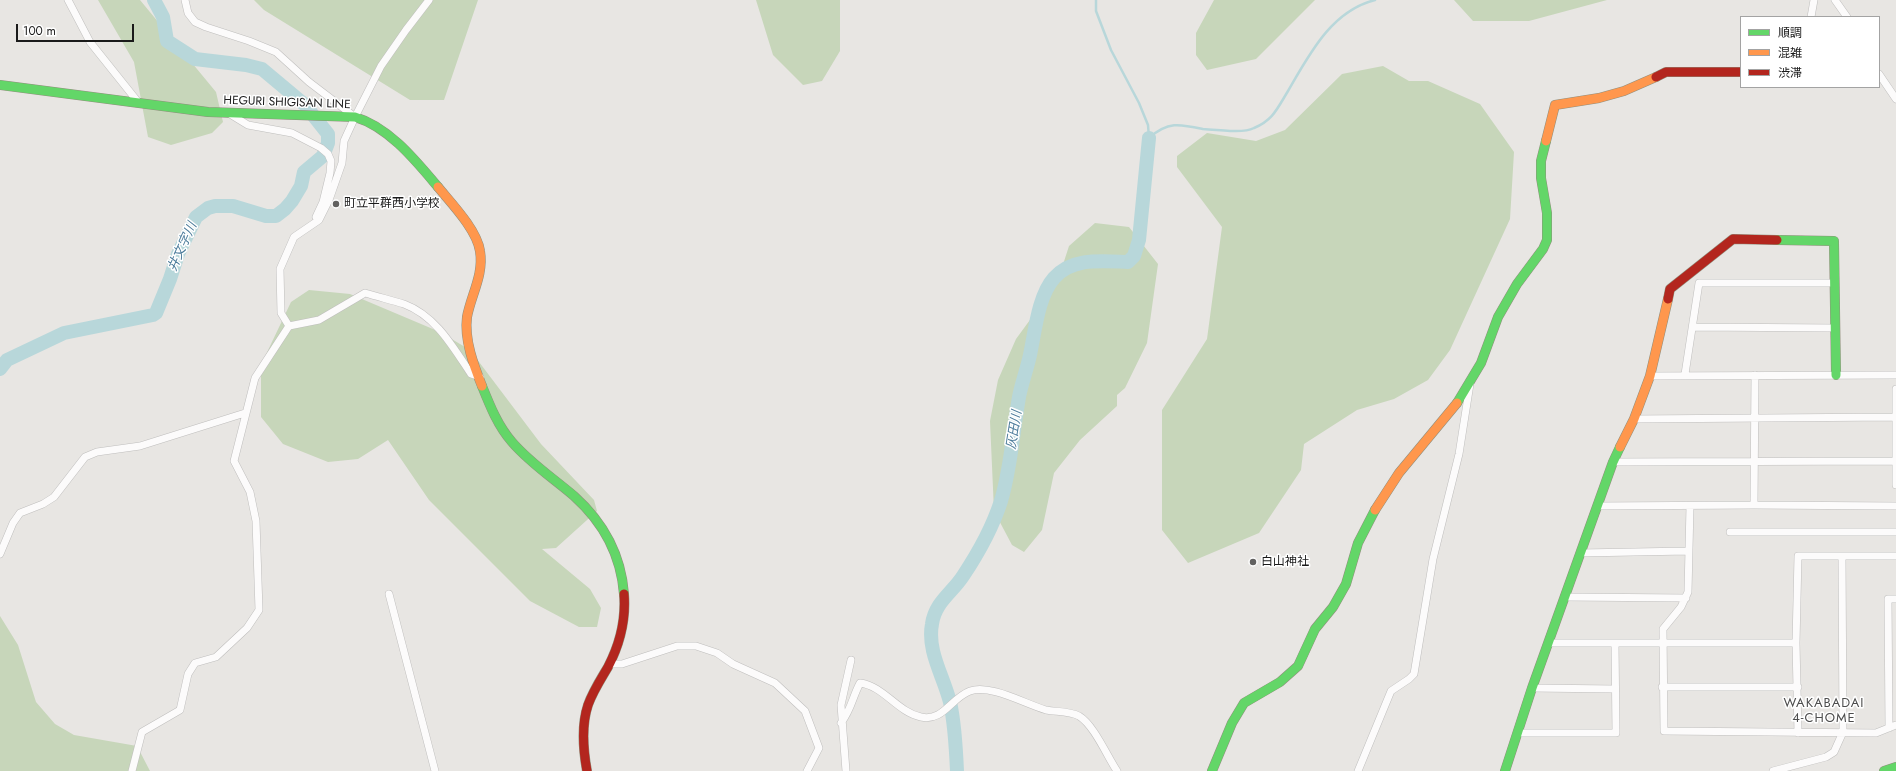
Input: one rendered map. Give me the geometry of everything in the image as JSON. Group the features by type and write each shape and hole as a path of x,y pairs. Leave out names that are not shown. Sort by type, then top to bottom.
{"street":[{"path":"68,0 90,42 138,102"},
{"path":"184,0 188,13 195,22 250,41 276,52 309,82 355,117"},
{"path":"289,326 281,313 280,269 294,237 319,220 329,200 342,163 344,141 355,117 381,66 429,0"},
{"path":"1811,16 1814,0"},
{"path":"1835,0 1846,16"},
{"path":"1212,771 1232,723 1244,703 1280,682 1291,674 1298,666 1315,629 1333,607 1346,584 1358,543 1372,515 1399,473 1458,402 1481,363 1498,317 1518,284 1543,249 1547,240 1547,213 1541,178 1541,161 1555,105 1599,98 1624,91 1666,72 1740,72"},
{"path":"1880,75 1896,99"},
{"name":"HEGURI SHIGISAN LINE","path":"2,85 229,113 355,117 372,123 426,174 462,217 480,249 480,274 467,319 467,339 487,399 505,434 534,466 562,487 595,516 612,544 619,564 625,601 619,646 596,687 586,712 583,735 584,758 587,771"},
{"path":"229,113 248,125 292,133 321,148 328,154 331,160 330,173 322,202 313,225"},
{"path":"1505,771 1532,688 1613,462 1634,419 1650,376 1670,289 1733,239 1834,241 1836,375"},
{"path":"1685,374 1699,283 1835,283"},
{"path":"132,771 142,732 180,710 188,674 195,663 216,657 221,653 247,628 259,610 256,521 250,492 234,461 255,378 289,326 319,320 365,293 405,305 429,318 437,325 471,374 480,377"},
{"path":"1693,327 1835,328"},
{"path":"1650,376 1685,374 1896,375"},
{"path":"1754,505 1755,375"},
{"path":"1358,771 1391,691 1408,680 1414,674 1434,560 1459,454 1470,380"},
{"path":"1896,389 1896,486"},
{"path":"0,554 13,523 20,513 43,504 54,497 85,457 97,452 140,446 245,413"},
{"path":"1634,419 1895,417"},
{"path":"1613,462 1896,461"},
{"path":"1598,506 1896,506"},
{"path":"1690,506 1686,598 1663,629 1662,687 1664,731 1876,733 1893,726 1888,599 1896,599"},
{"path":"1730,532 1896,532"},
{"path":"1581,553 1688,551"},
{"path":"1798,733 1796,643 1798,556 1896,556"},
{"path":"1773,771 1826,757 1834,752 1843,732 1842,557"},
{"path":"389,594 435,771"},
{"path":"1564,597 1686,598"},
{"path":"1548,643 1796,643"},
{"path":"1518,733 1616,733 1614,643"},
{"path":"610,664 622,664 677,646 696,646 717,653 733,664 775,683 805,711 819,748 807,771"},
{"path":"846,771 841,723 841,704 851,660"},
{"path":"841,723 850,711 855,692 860,683 872,685 908,712 921,717 936,717 963,694 971,691 990,691 1045,710 1079,716 1093,731 1117,771"},
{"path":"1662,687 1798,688"},
{"path":"1532,688 1615,688"},
{"path":"1884,771 1896,767"}],"green space":[{"path":"98,0 140,0 216,92 223,122 212,133 171,145 148,137 134,62"},
{"path":"254,0 478,0 444,100 410,100 264,10"},
{"path":"756,0 840,0 840,51 822,81 803,85 773,55"},
{"path":"1214,0 1315,0 1256,59 1207,70 1196,55 1196,33"},
{"path":"1454,0 1607,0 1529,21 1473,21"},
{"path":"1383,66 1409,81 1428,81 1480,104 1514,152 1510,219 1450,350 1428,380 1394,399 1357,410 1304,444 1301,470 1259,533 1188,563 1162,530 1162,410 1207,339 1222,227 1177,167 1177,156 1207,133 1256,141 1285,130 1342,74"},
{"path":"1095,223 1129,227 1158,264 1147,343 1125,388 1117,395 1117,406 1080,440 1054,473 1042,530 1024,552 1012,545 994,511 990,421 998,380 1016,339 1057,283 1069,246"},
{"path":"309,290 350,294 440,332 470,350 541,444 594,500 597,511 556,548 542,549 590,589 601,608 597,627 579,627 530,601 429,500 388,440 358,459 328,462 283,444 261,417 261,365 291,302"},
{"path":"0,616 18,645 36,702 55,724 74,735 137,746 150,771 0,771"}],"waterway":[{"name":"井文字川","path":"0,369 7,360 64,333 153,315 156,313 170,279 178,254 196,217 208,208 215,206 233,206 266,216 276,216 292,201 301,186 304,172 323,156 328,143 328,134 305,105 262,69 246,65 195,59 167,41 163,17 154,0"},
{"path":"1096,0 1096,11 1111,50 1139,103 1148,125 1149,138"},
{"path":"1149,138 1162,129 1174,125 1230,131 1248,130 1260,125 1274,113 1313,49 1334,24 1359,6 1375,0"},
{"name":"灰田川","path":"957,771 952,711 947,692 936,663 932,644 931,634 934,616 944,598 959,582 985,540 1001,501 1012,449 1020,391 1044,294 1054,278 1061,271 1070,266 1078,263 1098,261 1128,262 1134,256 1139,240 1149,138"}],"traffic: fast":[{"path":"0,85 208,112 355,117 379,128 401,146 421,166 438,187"},
{"path":"1457,403 1481,363 1498,317 1517,284 1543,249 1547,240 1547,213 1541,178 1541,161 1546,141"},
{"path":"1777,240 1834,241 1836,375"},
{"path":"482,386 498,423 512,442 534,464 574,496 594,517 602,528 615,553 624,594"},
{"path":"1505,771 1532,688 1613,462 1620,447"},
{"path":"1212,771 1232,723 1244,703 1280,682 1298,666 1315,629 1333,607 1346,584 1358,543 1375,510"},
{"path":"1884,771 1896,767"}],"traffic: slow":[{"path":"1546,141 1555,105 1599,98 1624,91 1656,77"},
{"path":"438,187 469,226 478,243 480,251 481,260 479,277 469,309 466,326 470,353 482,386"},
{"path":"1620,447 1634,419 1650,376 1668,299"},
{"path":"1375,510 1399,473 1457,403"}],"traffic: jam":[{"path":"1656,77 1666,72 1740,72"},
{"path":"1668,299 1670,289 1733,239 1777,240"},
{"path":"587,771 583,738 584,721 592,695 608,667 619,640 624,613 624,594"}],"place":[{"name":"町立平群西小学校","path":"336,204"},
{"name":"白山神社","path":"1253,562"}],"district":[{"name":"WAKABADAI 4-CHOME","path":"1824,712"}]}
